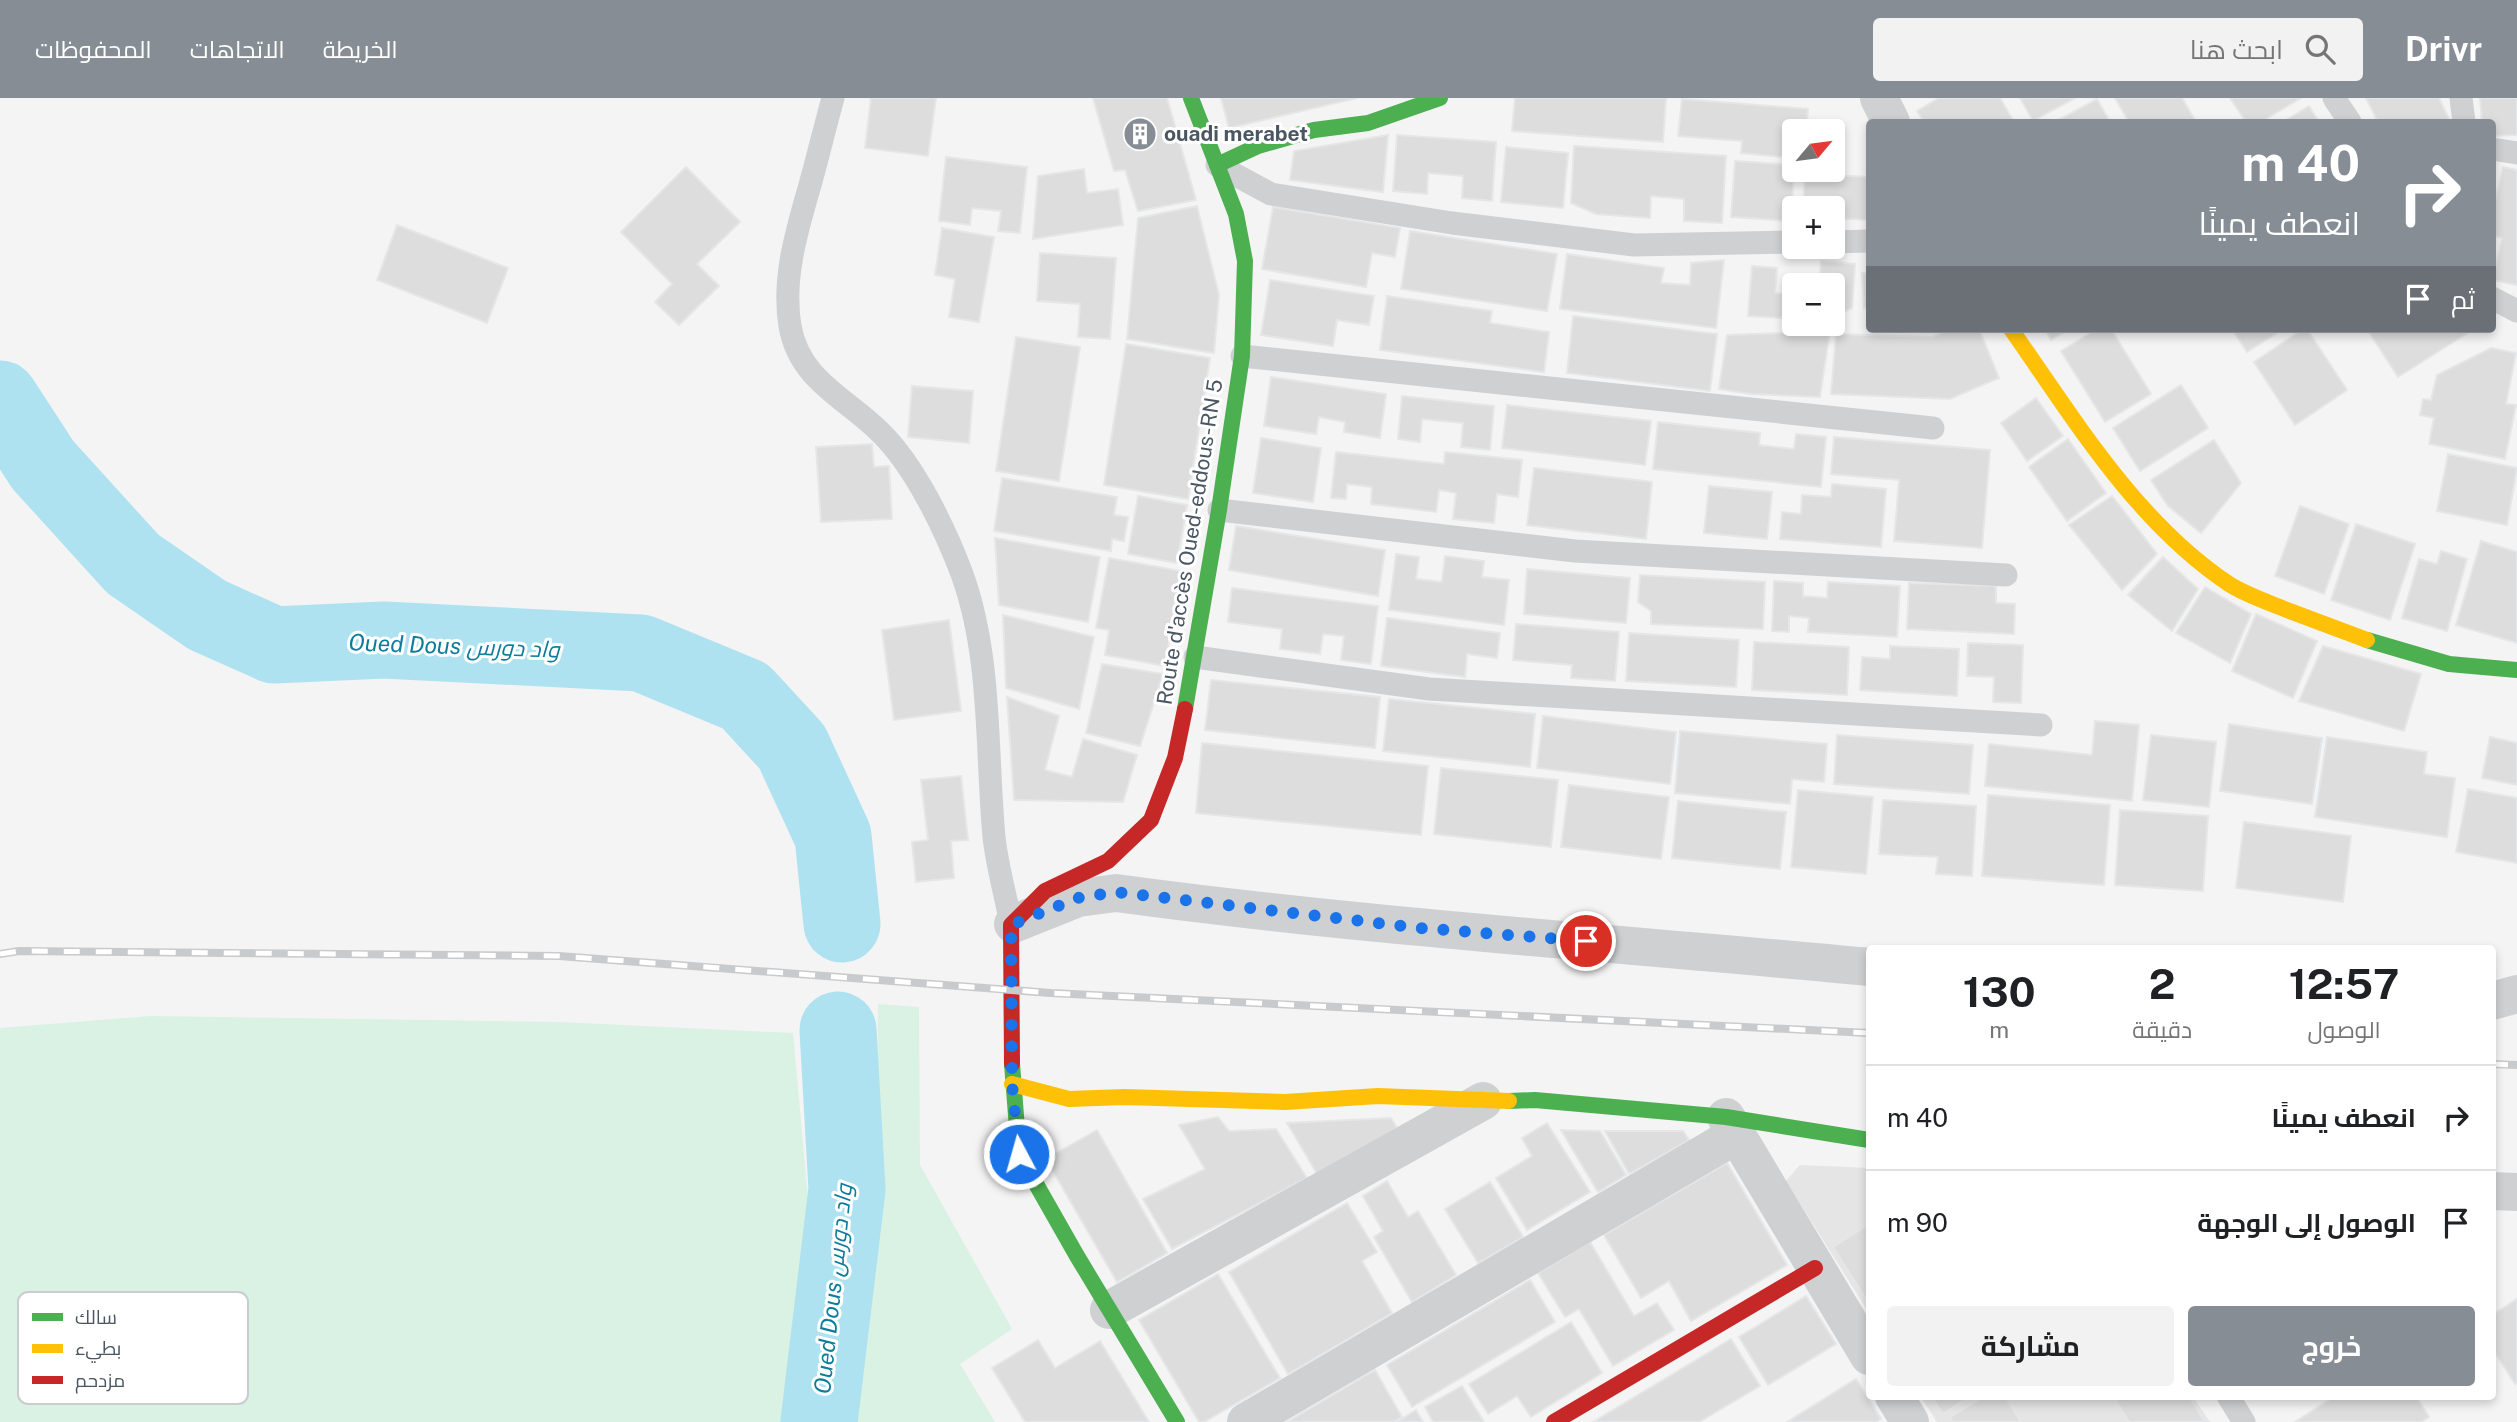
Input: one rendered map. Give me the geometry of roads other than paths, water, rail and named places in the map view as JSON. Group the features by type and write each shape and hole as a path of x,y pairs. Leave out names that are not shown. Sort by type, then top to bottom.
{"street":[{"name":"Route d'accès Oued-eddous-RN 5","path":"1011,925 1045,891 1108,861 1151,820 1175,758 1195,657 1242,356 1245,261 1236,214 1191,98"},
{"path":"1217,165 1258,146 1314,130 1368,123 1440,98"},
{"path":"1879,98 1890,119"},
{"path":"2014,333 2070,414 2141,507 2171,539 2230,585 2264,601 2373,642 2449,664 2517,670"},
{"path":"1177,1422 1019,1154 1012,1084 1011,925 1078,898 1116,892 1420,928 1866,967"},
{"path":"2496,1000 2517,994"},
{"path":"1012,1084 1069,1099 1124,1097 1285,1102 1378,1097 1535,1100 1731,1126 1866,1140"},
{"path":"1109,1310 1483,1101"},
{"path":"1731,1126 1866,1351"},
{"path":"1246,1422 1731,1126"},
{"path":"2496,1191 2517,1192"},
{"path":"1554,1422 1815,1268"},
{"path":"1896,1400 1910,1422"}],"lane":[{"path":"833,98 793,245 788,302 790,328 812,373 829,392 880,432 910,468 962,575 979,635 991,764 994,839 1011,925"},
{"path":"2334,98 2348,119"},
{"path":"2462,98 2464,119"},
{"path":"2496,150 2517,153"},
{"path":"1217,165 1271,194 1452,223 1634,245 1782,243"},
{"path":"1845,242 1866,241"},
{"path":"2496,300 2517,312"},
{"path":"1242,356 1933,428"},
{"path":"1219,510 1575,551 2006,575"},
{"path":"1195,657 1429,689 2041,725"}],"waterway":[{"name":"Oued Dous واد دورس","path":"0,399 43,465 133,564 207,615 274,645 384,640 641,653 745,696 792,747 833,836 842,924"},
{"name":"Oued Dous واد دورس","path":"819,1422 847,1189 838,1030"}],"railway":[{"path":"0,954 19,951 559,956 1051,993 1866,1033"},
{"path":"2496,1064 2517,1065"}],"place":[{"name":"ouadi merabet","path":"1140,134"}]}
